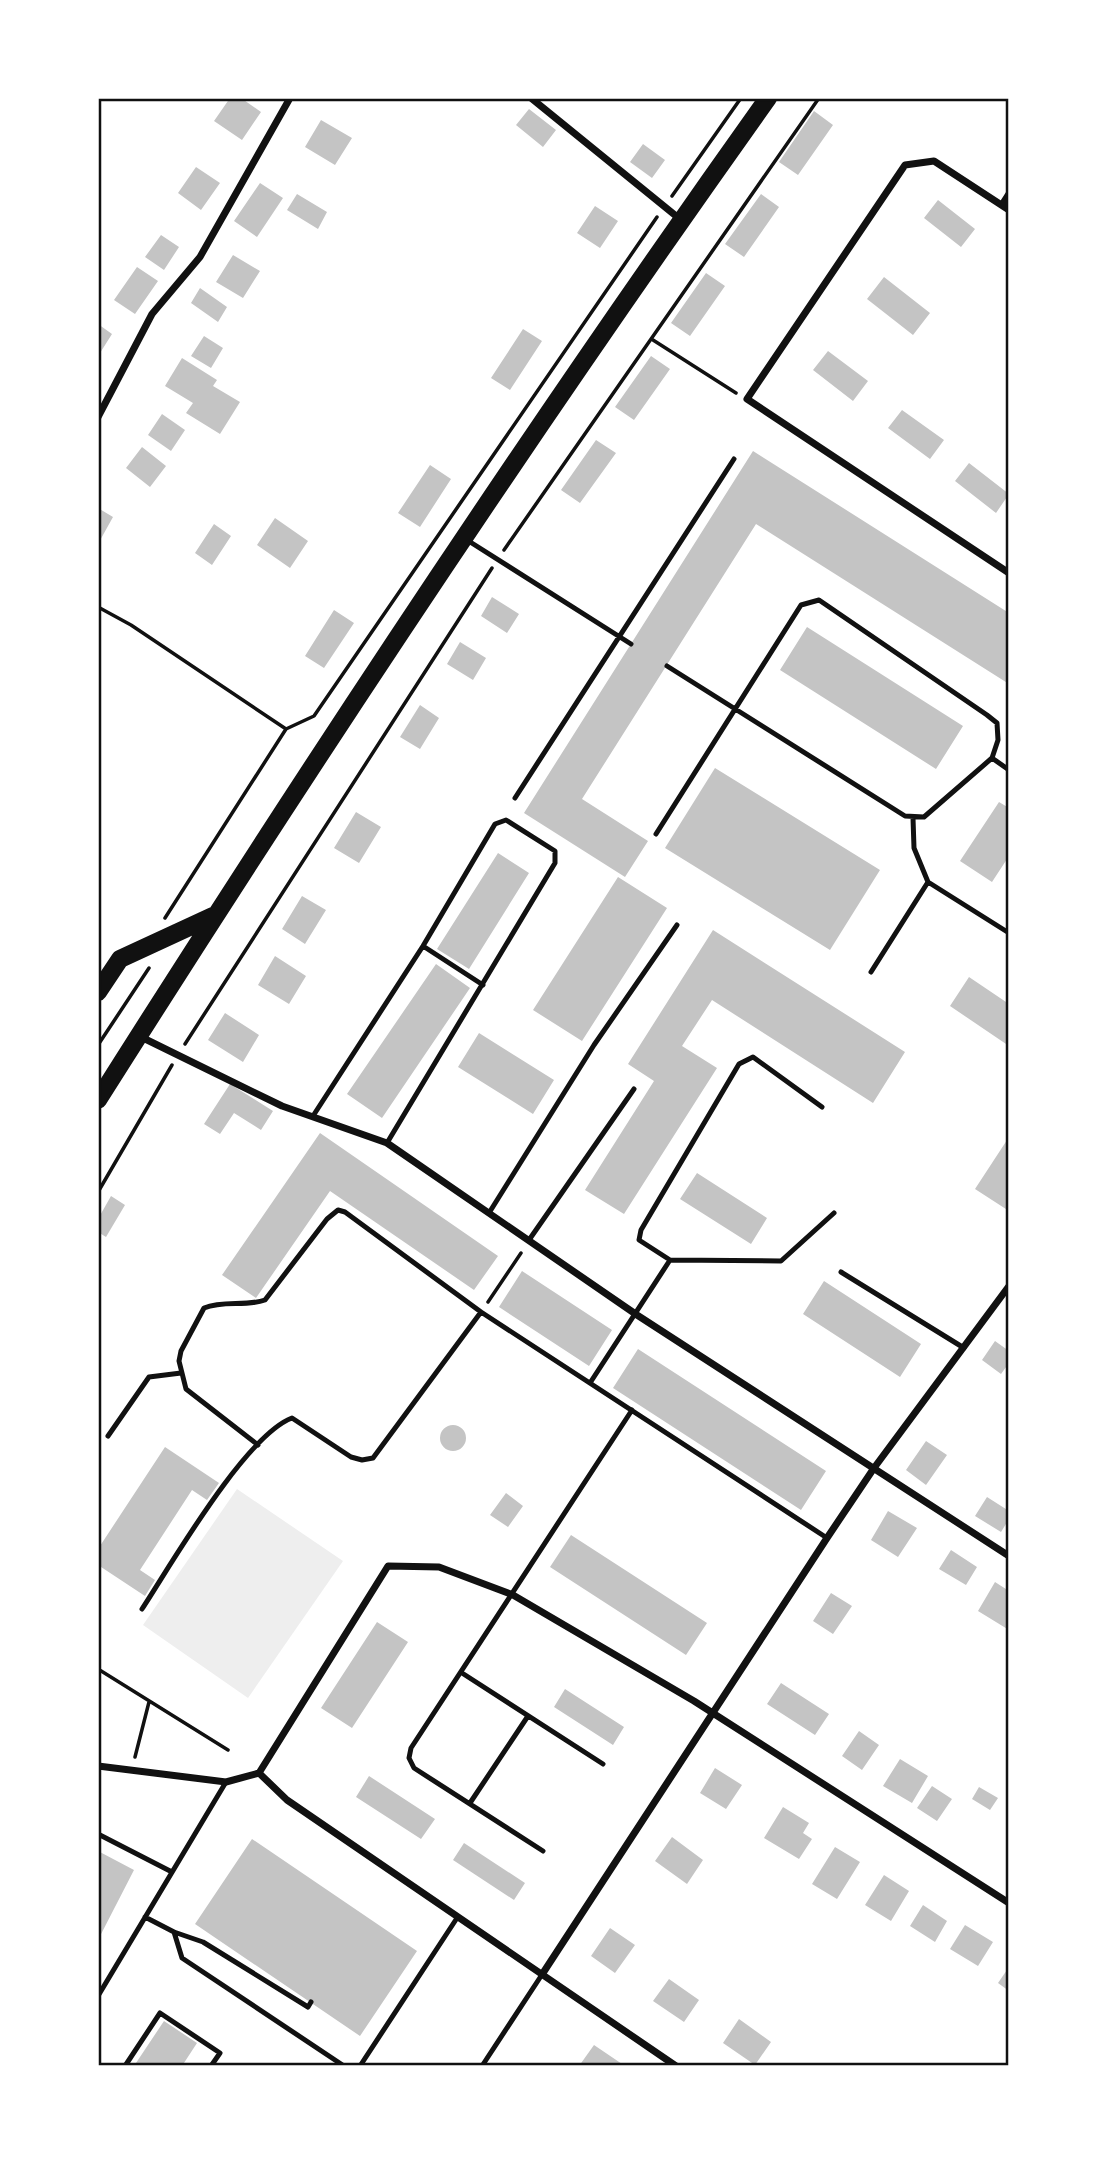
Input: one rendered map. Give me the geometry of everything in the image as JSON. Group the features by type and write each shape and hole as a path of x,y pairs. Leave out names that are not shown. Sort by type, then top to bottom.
{"main road":[{"path":"98,1100 213,916 465,538 681,220 768,98"},
{"path":"98,992 120,959 213,916"}],"street":[{"path":"98,417 152,314 200,257 290,98"},
{"path":"531,98 681,220"},
{"path":"1009,194 1005,207 934,161 905,165 747,399 1009,573"},
{"path":"138,1036 282,1106 387,1143 637,1315 1009,1556"},
{"path":"543,1973 874,1468 1009,1286"},
{"path":"98,1766 226,1782 259,1773 388,1566 439,1567 513,1595 712,1714 1009,1903"},
{"path":"259,1773 287,1800 676,2066"}],"lane":[{"path":"515,798 734,459"},
{"path":"465,538 497,561 631,644"},
{"path":"656,834 737,709 801,605 820,600 997,723 998,740 992,758 924,817 913,818 905,816 737,709 667,666"},
{"path":"992,758 1009,770"},
{"path":"913,818 914,849 928,882 1009,933"},
{"path":"313,1116 423,946 498,821 506,820 555,850 555,863 387,1143"},
{"path":"871,972 928,882"},
{"path":"489,1213 594,1045 677,925"},
{"path":"423,946 483,985"},
{"path":"822,1107 753,1057 739,1064 641,1230 639,1240 670,1260 781,1261 834,1213"},
{"path":"529,1240 634,1089"},
{"path":"258,1445 186,1389 181,1373 181,1351 204,1308 212,1305 251,1305 265,1300 327,1219 338,1210 345,1212 481,1312 827,1538"},
{"path":"590,1383 637,1315 670,1260"},
{"path":"841,1272 964,1348"},
{"path":"142,1609 242,1458 282,1422 292,1418 351,1457 362,1460 373,1458 481,1312"},
{"path":"108,1436 149,1377 181,1373"},
{"path":"543,1851 414,1768 410,1758 411,1748 632,1410"},
{"path":"462,1673 603,1764"},
{"path":"471,1803 528,1716"},
{"path":"98,1996 226,1782"},
{"path":"98,1834 172,1872"},
{"path":"145,1917 174,1932 203,1942 307,2007 311,2003"},
{"path":"360,2066 457,1918"},
{"path":"174,1932 182,1958 344,2066"},
{"path":"482,2066 543,1973"},
{"path":"125,2066 160,2013 220,2053 211,2066"}],"path":[{"path":"98,1045 150,965 160,925 286,729 314,716 741,98"},
{"path":"98,1192 177,1056 497,561 819,98"},
{"path":"653,340 747,399"},
{"path":"98,607 131,625 286,729"},
{"path":"481,1312 529,1240"},
{"path":"98,1670 228,1750"},
{"path":"131,1772 149,1702"}],"shaded area":[{"path":"237,1489 343,1561 248,1698 143,1625"}],"building":[{"path":"230,98 241,98 261,112 242,140 214,121"},
{"path":"529,109 556,130 543,147 516,125"},
{"path":"814,111 833,125 798,175 779,162"},
{"path":"321,120 352,138 335,165 305,147"},
{"path":"643,144 665,160 652,178 630,162"},
{"path":"196,167 220,183 201,210 178,193"},
{"path":"260,183 283,198 257,237 234,221"},
{"path":"297,194 327,212 318,229 287,210"},
{"path":"761,194 779,207 744,257 725,244"},
{"path":"938,200 975,229 961,247 924,218"},
{"path":"595,206 618,221 600,248 577,233"},
{"path":"161,235 179,247 164,270 145,257"},
{"path":"233,255 260,271 243,298 216,282"},
{"path":"137,267 158,281 135,314 114,300"},
{"path":"706,273 725,286 690,336 671,323"},
{"path":"884,277 930,313 913,335 867,299"},
{"path":"200,288 227,307 218,322 191,303"},
{"path":"98,324 112,334 100,353 98,352"},
{"path":"523,329 542,341 510,390 491,378"},
{"path":"204,336 223,348 211,368 191,356"},
{"path":"828,351 868,381 853,401 813,370"},
{"path":"651,356 670,369 634,420 615,407"},
{"path":"182,358 217,380 213,386 240,402 220,434 186,413 193,403 165,386"},
{"path":"902,410 944,440 930,459 888,428"},
{"path":"162,414 185,430 171,451 148,435"},
{"path":"596,440 616,453 580,503 561,490"},
{"path":"142,447 166,466 150,487 126,468"},
{"path":"753,451 1009,613 1009,684 756,524 582,799 648,841 625,877 524,813"},
{"path":"969,463 1009,494 996,513 955,481"},
{"path":"430,465 451,479 420,527 398,513"},
{"path":"98,508 113,517 98,544"},
{"path":"275,518 308,541 290,568 257,545"},
{"path":"214,524 231,536 212,565 195,553"},
{"path":"492,597 519,614 507,633 481,616"},
{"path":"334,610 354,623 324,668 305,656"},
{"path":"807,627 963,726 936,769 780,670"},
{"path":"460,642 486,658 473,680 447,664"},
{"path":"420,705 439,718 420,749 400,737"},
{"path":"715,768 880,870 830,950 665,848"},
{"path":"999,802 1009,808 1009,856 992,882 960,861"},
{"path":"356,812 381,827 359,863 334,848"},
{"path":"498,853 529,873 469,969 437,949"},
{"path":"618,877 667,908 582,1041 533,1010"},
{"path":"302,896 326,910 305,944 282,929"},
{"path":"713,930 905,1052 873,1103 712,1000 682,1046 717,1068 624,1214 585,1190 654,1081 628,1064"},
{"path":"275,956 306,976 289,1004 258,985"},
{"path":"436,964 470,988 382,1118 347,1094"},
{"path":"969,977 1009,1004 1009,1046 950,1006"},
{"path":"225,1013 259,1035 243,1062 208,1040"},
{"path":"479,1033 554,1080 533,1114 458,1067"},
{"path":"230,1084 273,1111 261,1130 234,1113 220,1134 204,1124"},
{"path":"320,1133 498,1256 474,1290 330,1191 256,1298 222,1275"},
{"path":"1009,1137 1009,1211 975,1189"},
{"path":"697,1173 767,1218 751,1244 680,1199"},
{"path":"111,1196 125,1205 106,1237 98,1232 98,1219"},
{"path":"522,1271 612,1330 589,1366 499,1307"},
{"path":"824,1281 921,1344 900,1377 803,1314"},
{"path":"995,1341 1009,1351 1009,1363 1001,1374 982,1360"},
{"path":"638,1349 826,1471 801,1510 613,1388"},
{"path":"453,1425 463,1428 466,1438 463,1448 453,1451 443,1448 440,1438 443,1428"},
{"path":"926,1441 947,1455 926,1485 906,1470"},
{"path":"165,1447 219,1483 207,1500 192,1490 140,1570 155,1580 145,1596 98,1565 98,1549"},
{"path":"506,1493 523,1506 508,1527 490,1515"},
{"path":"987,1497 1009,1511 1009,1519 1001,1532 975,1516"},
{"path":"888,1511 917,1528 898,1557 871,1540"},
{"path":"571,1535 707,1623 686,1655 550,1567"},
{"path":"951,1550 977,1567 966,1585 939,1569"},
{"path":"995,1582 1009,1591 1009,1630 978,1611"},
{"path":"831,1593 852,1606 833,1634 813,1621"},
{"path":"377,1622 408,1642 352,1728 321,1708"},
{"path":"781,1683 829,1714 815,1735 767,1704"},
{"path":"565,1689 624,1727 613,1745 554,1707"},
{"path":"859,1731 879,1745 862,1770 842,1756"},
{"path":"900,1759 928,1776 912,1803 883,1786"},
{"path":"715,1768 742,1785 726,1809 700,1793"},
{"path":"369,1776 435,1819 421,1839 356,1797"},
{"path":"932,1786 952,1799 937,1821 917,1808"},
{"path":"979,1787 998,1798 990,1810 972,1799"},
{"path":"783,1807 809,1823 803,1833 812,1839 799,1859 764,1838"},
{"path":"672,1837 703,1860 687,1884 655,1861"},
{"path":"252,1839 417,1951 360,2036 195,1924"},
{"path":"464,1843 525,1883 514,1900 453,1860"},
{"path":"835,1847 860,1862 837,1899 812,1884"},
{"path":"98,1851 134,1870 98,1940"},
{"path":"884,1875 909,1891 891,1921 865,1905"},
{"path":"923,1905 947,1921 935,1942 910,1926"},
{"path":"965,1925 993,1942 978,1966 950,1949"},
{"path":"610,1928 635,1945 615,1973 591,1956"},
{"path":"1009,1967 1009,1991 998,1983"},
{"path":"669,1979 699,2000 684,2022 653,2001"},
{"path":"739,2019 771,2042 755,2065 723,2043"},
{"path":"164,2021 197,2043 182,2066 134,2066"},
{"path":"594,2045 625,2066 579,2066"}]}
